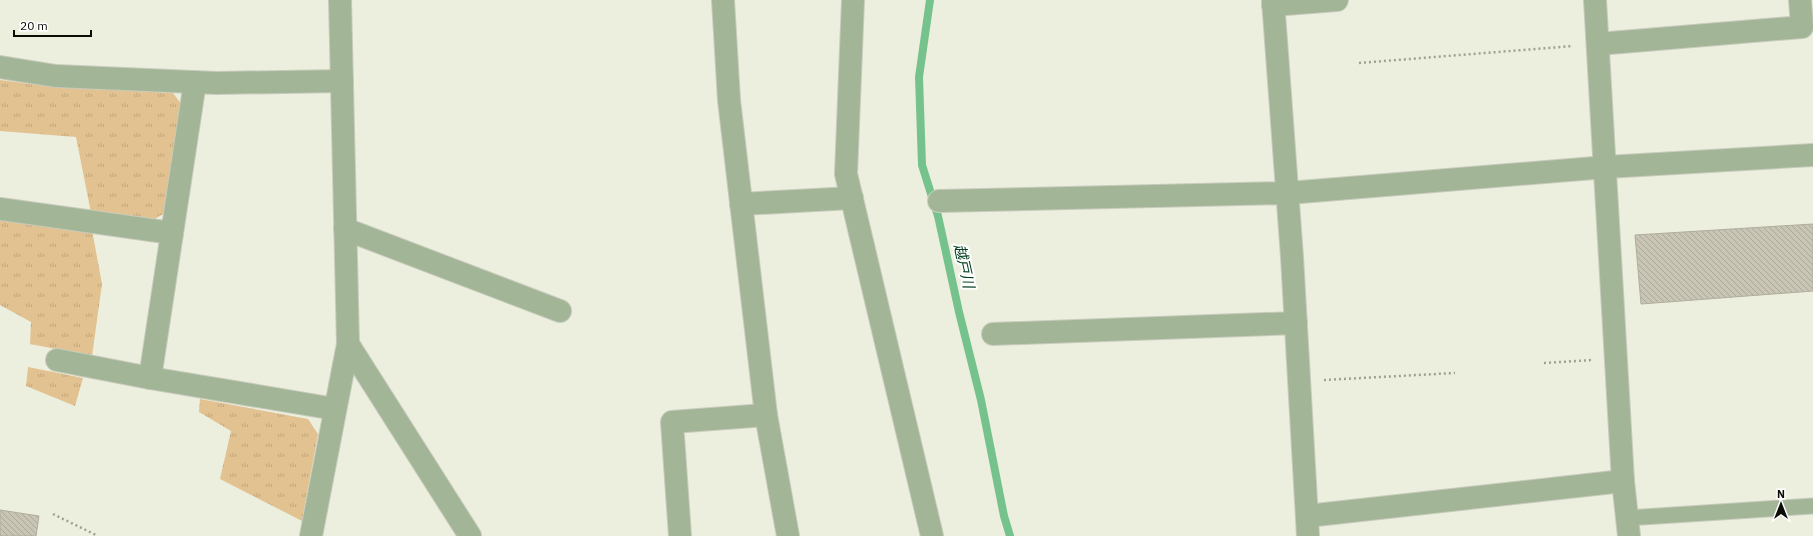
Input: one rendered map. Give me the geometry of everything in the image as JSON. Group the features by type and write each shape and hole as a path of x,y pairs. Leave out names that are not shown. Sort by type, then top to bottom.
{"street":[{"path":"311,536 348,344 340,0"},
{"path":"723,0 729,100 766,415 788,536"},
{"path":"854,0 846,174 932,536"},
{"path":"1337,0 1273,3 1288,193 1308,526 1623,481"},
{"path":"1595,0 1606,167 1623,481 1628,527"},
{"path":"1598,44 1802,27 1800,0"},
{"path":"0,67 56,76 195,82 342,81"},
{"path":"150,378 195,82"},
{"path":"939,200 1288,193 1606,167 1813,155"},
{"path":"741,204 852,198"},
{"path":"0,209 172,234"},
{"path":"345,229 560,311"},
{"path":"993,334 1296,323"},
{"path":"348,344 470,536"},
{"path":"57,360 150,378 335,410"},
{"path":"680,536 672,422 766,415"}],"lane":[{"path":"1628,527 1813,506"}],"path":[{"path":"1359,63 1598,44"},
{"path":"1544,363 1616,358"},
{"path":"1300,381 1455,374"},
{"path":"53,514 98,536"}],"green space":[{"path":"0,80 56,87 173,93 182,105 168,211 153,220 91,213 76,137 0,131"},
{"path":"0,219 92,230 102,284 92,356 30,344 31,322 0,305"},
{"path":"28,367 83,378 75,406 26,386"},
{"path":"200,399 308,419 318,434 302,521 220,479 231,431 199,412"}],"building":[{"path":"1813,224 1813,291 1641,304 1635,235"},
{"path":"0,510 39,516 36,536 0,536"}],"waterway":[{"name":"越戸川","path":"930,0 919,77 922,165 938,216 959,312 981,400 1004,516 1010,536"}]}
